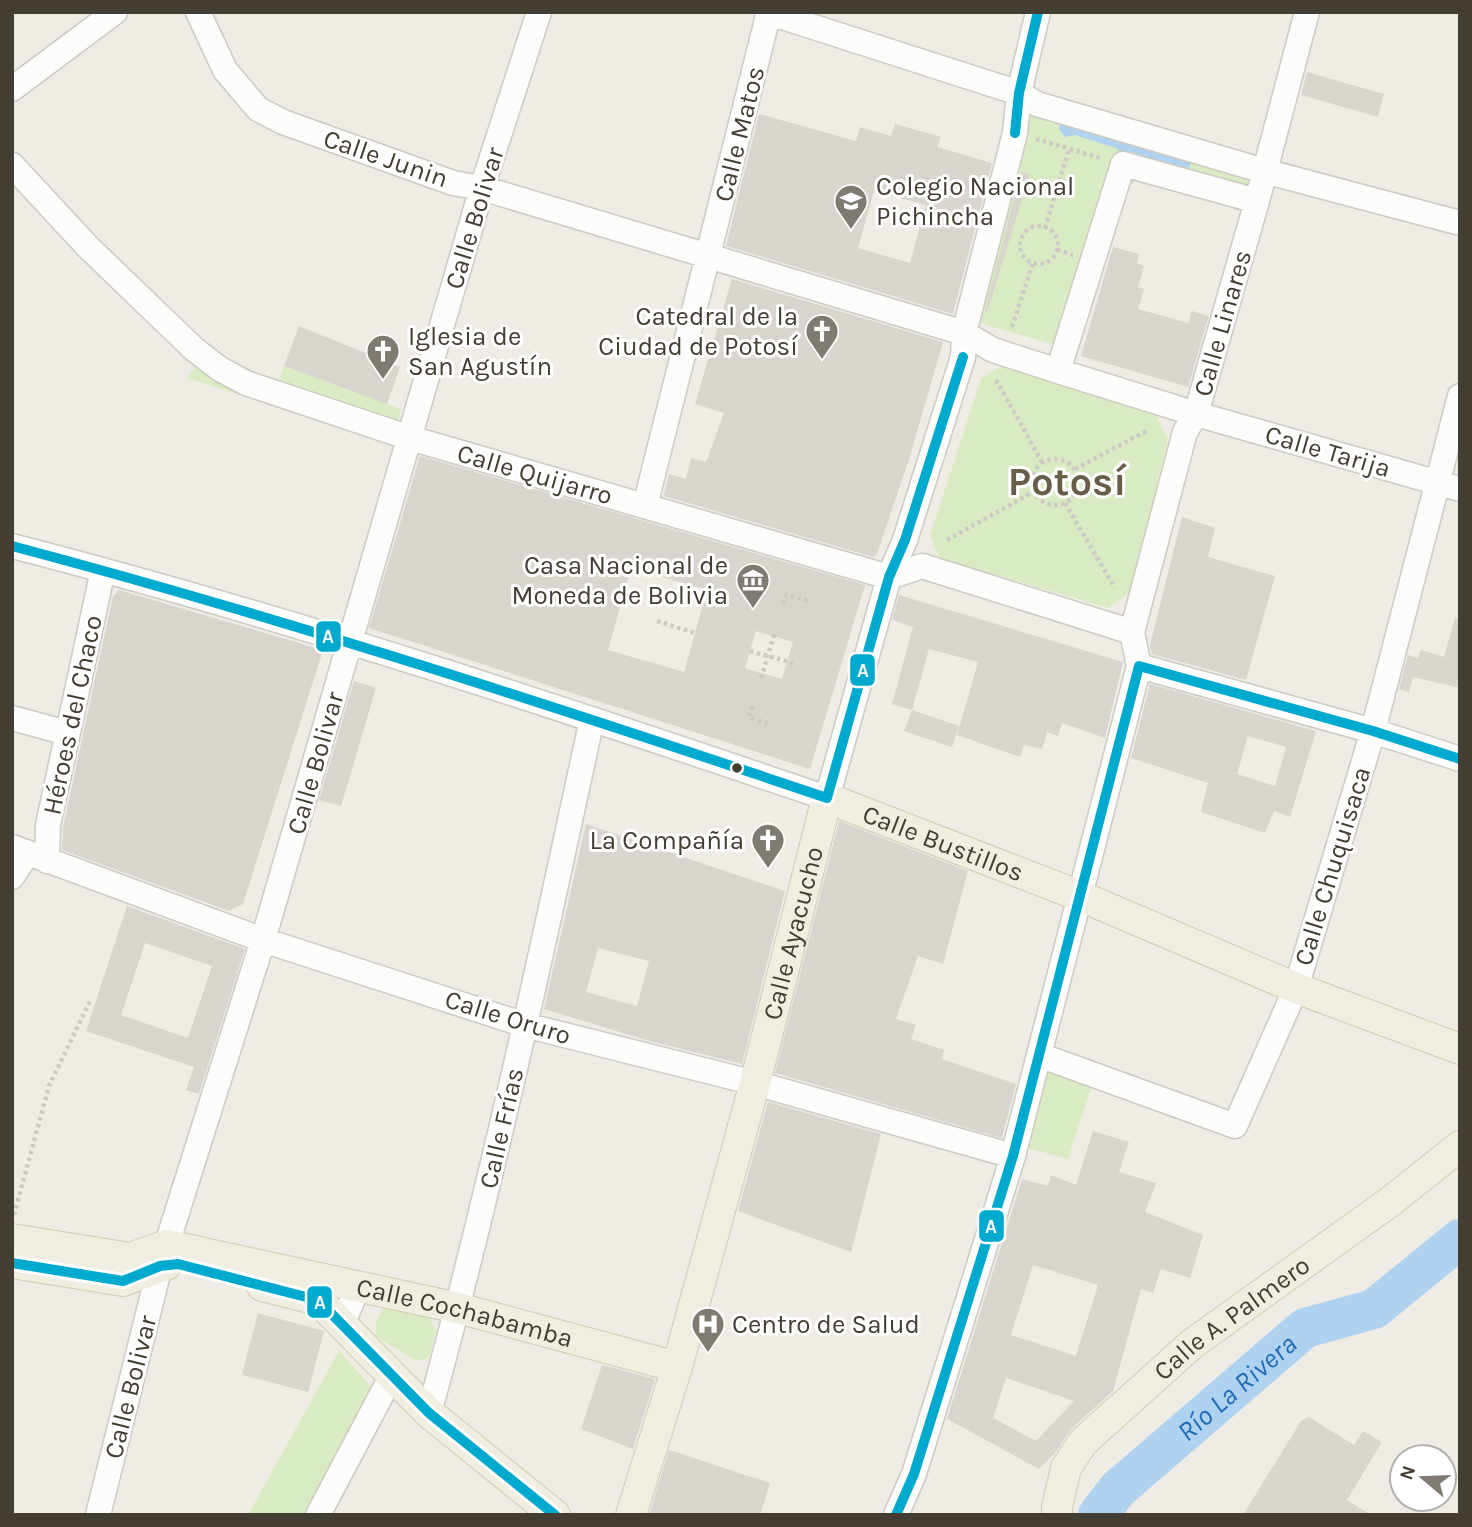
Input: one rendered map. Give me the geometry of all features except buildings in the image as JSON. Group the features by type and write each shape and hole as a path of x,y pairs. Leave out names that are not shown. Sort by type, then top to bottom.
{"main road":[{"name":"Calle Bustillos","path":"827,798 1080,896 1296,988 1460,1049"},
{"name":"Calle Ayacucho","path":"631,1515 677,1367 755,1083 827,798"},
{"name":"Calle A. Palmero","path":"1051,1512 1066,1468 1083,1442 1182,1353 1391,1201 1460,1146"},
{"path":"12,1239 130,1258 164,1256"},
{"path":"12,1263 123,1281 164,1256"},
{"name":"Calle Cochabamba","path":"164,1256 358,1287 458,1308 677,1367"},
{"name":"Calle Cochabamba","path":"164,1256 178,1264 318,1300 429,1413 555,1515"}],"street":[{"path":"12,89 115,12"},
{"name":"Calle Junin","path":"198,12 225,70 258,108 283,122 453,183 482,188 708,257 964,345"},
{"name":"Calle Bolivar","path":"98,1515 164,1256 263,940 482,188 540,12"},
{"path":"769,12 1019,93 1037,104 1264,171 1460,223"},
{"name":"Calle Matos","path":"645,506 769,12"},
{"name":"Calle Ayacucho","path":"827,798 889,577 905,540 964,345 1015,133 1019,93 1038,12"},
{"name":"Calle Linares","path":"1132,632 1185,432 1196,414 1257,201 1307,12"},
{"path":"1058,371 1123,164 1257,201"},
{"name":"Calle Quijarro","path":"12,165 89,247 194,349 220,369 246,383 410,438 889,577"},
{"path":"964,345 993,351 1196,414"},
{"name":"Calle Chuquisaca","path":"1039,1055 1235,1126 1296,988 1448,485 1460,396"},
{"name":"Calle Tarija","path":"1196,414 1448,485"},
{"name":"Calle Bustillos","path":"12,546 351,641 827,798"},
{"path":"889,577 922,566 1132,632 1139,666 1013,1156 914,1474 897,1515"},
{"name":"Héroes del Chaco","path":"29,854 48,825 103,570"},
{"path":"1139,666 1460,759"},
{"path":"12,718 67,733"},
{"name":"Calle Frías","path":"429,1413 458,1308 525,1025 592,719"},
{"path":"12,877 29,854"},
{"name":"Calle Oruro","path":"29,854 263,940 525,1025 755,1083 1013,1156"},
{"path":"342,1325 358,1287"},
{"path":"318,1515 392,1375"}],"path":[{"path":"1015,133 1123,164"},
{"path":"1045,228 1069,149"},
{"path":"1030,228 1045,228 1057,238 1057,250 1045,263 1033,263 1021,250 1022,238 1030,228"},
{"path":"1012,327 1033,263"},
{"path":"996,380 1042,462"},
{"path":"1075,469 1149,430"},
{"path":"1056,458 1064,460 1075,469 1078,488 1065,503 1048,503 1035,491 1032,479 1042,462 1056,458"},
{"path":"947,540 1035,491"},
{"path":"1065,503 1115,588"},
{"path":"783,604 786,595 809,601"},
{"path":"657,621 695,633"},
{"path":"761,678 775,632"},
{"path":"750,651 793,663"},
{"path":"752,706 749,717 770,724"},
{"path":"12,1223 49,1086 90,1001"}],"green space":[{"path":"1031,93 1263,160 1250,209 1140,179 1127,186 1077,351 986,325 973,316 1029,135 1022,122"},
{"path":"206,352 278,386 284,366 401,409 391,443 187,378"},
{"path":"1002,367 1155,413 1168,439 1131,592 1108,608 939,558 930,535 981,379"},
{"path":"1048,1057 1096,1073 1068,1159 1028,1148"},
{"path":"385,1305 425,1309 436,1331 429,1358 417,1361 376,1337 376,1321"},
{"path":"339,1351 375,1391 309,1515 248,1515"}],"water":[{"path":"1060,123 1192,161 1188,170 1131,152 1121,153 1116,148 1075,135 1065,137 1059,129"}],"waterway":[{"name":"Río La Rivera","path":"1098,1515 1118,1489 1305,1328 1374,1309 1460,1239"}],"transit line":[{"name":"A","path":"1015,133 1019,93 1038,12"},
{"name":"A","path":"12,546 217,603 421,665 827,798 889,577 905,540 963,357"},
{"name":"A","path":"896,1515 914,1474 1013,1156 1139,666 1373,731 1460,759"},
{"name":"A","path":"12,1263 123,1281 160,1266 178,1264 318,1300 429,1413 555,1515"}],"place":[{"name":"Colegio Nacional Pichincha","path":"851,231"},
{"name":"Catedral de la Ciudad de Potosí","path":"822,361"},
{"name":"Iglesia de San Agustín","path":"383,381"},
{"name":"Casa Nacional de Moneda de Bolivia","path":"753,610"},
{"name":"La Compañía","path":"768,870"},
{"name":"Centro de Salud","path":"708,1354"}],"district":[{"name":"Potosí","path":"1067,481"}]}
